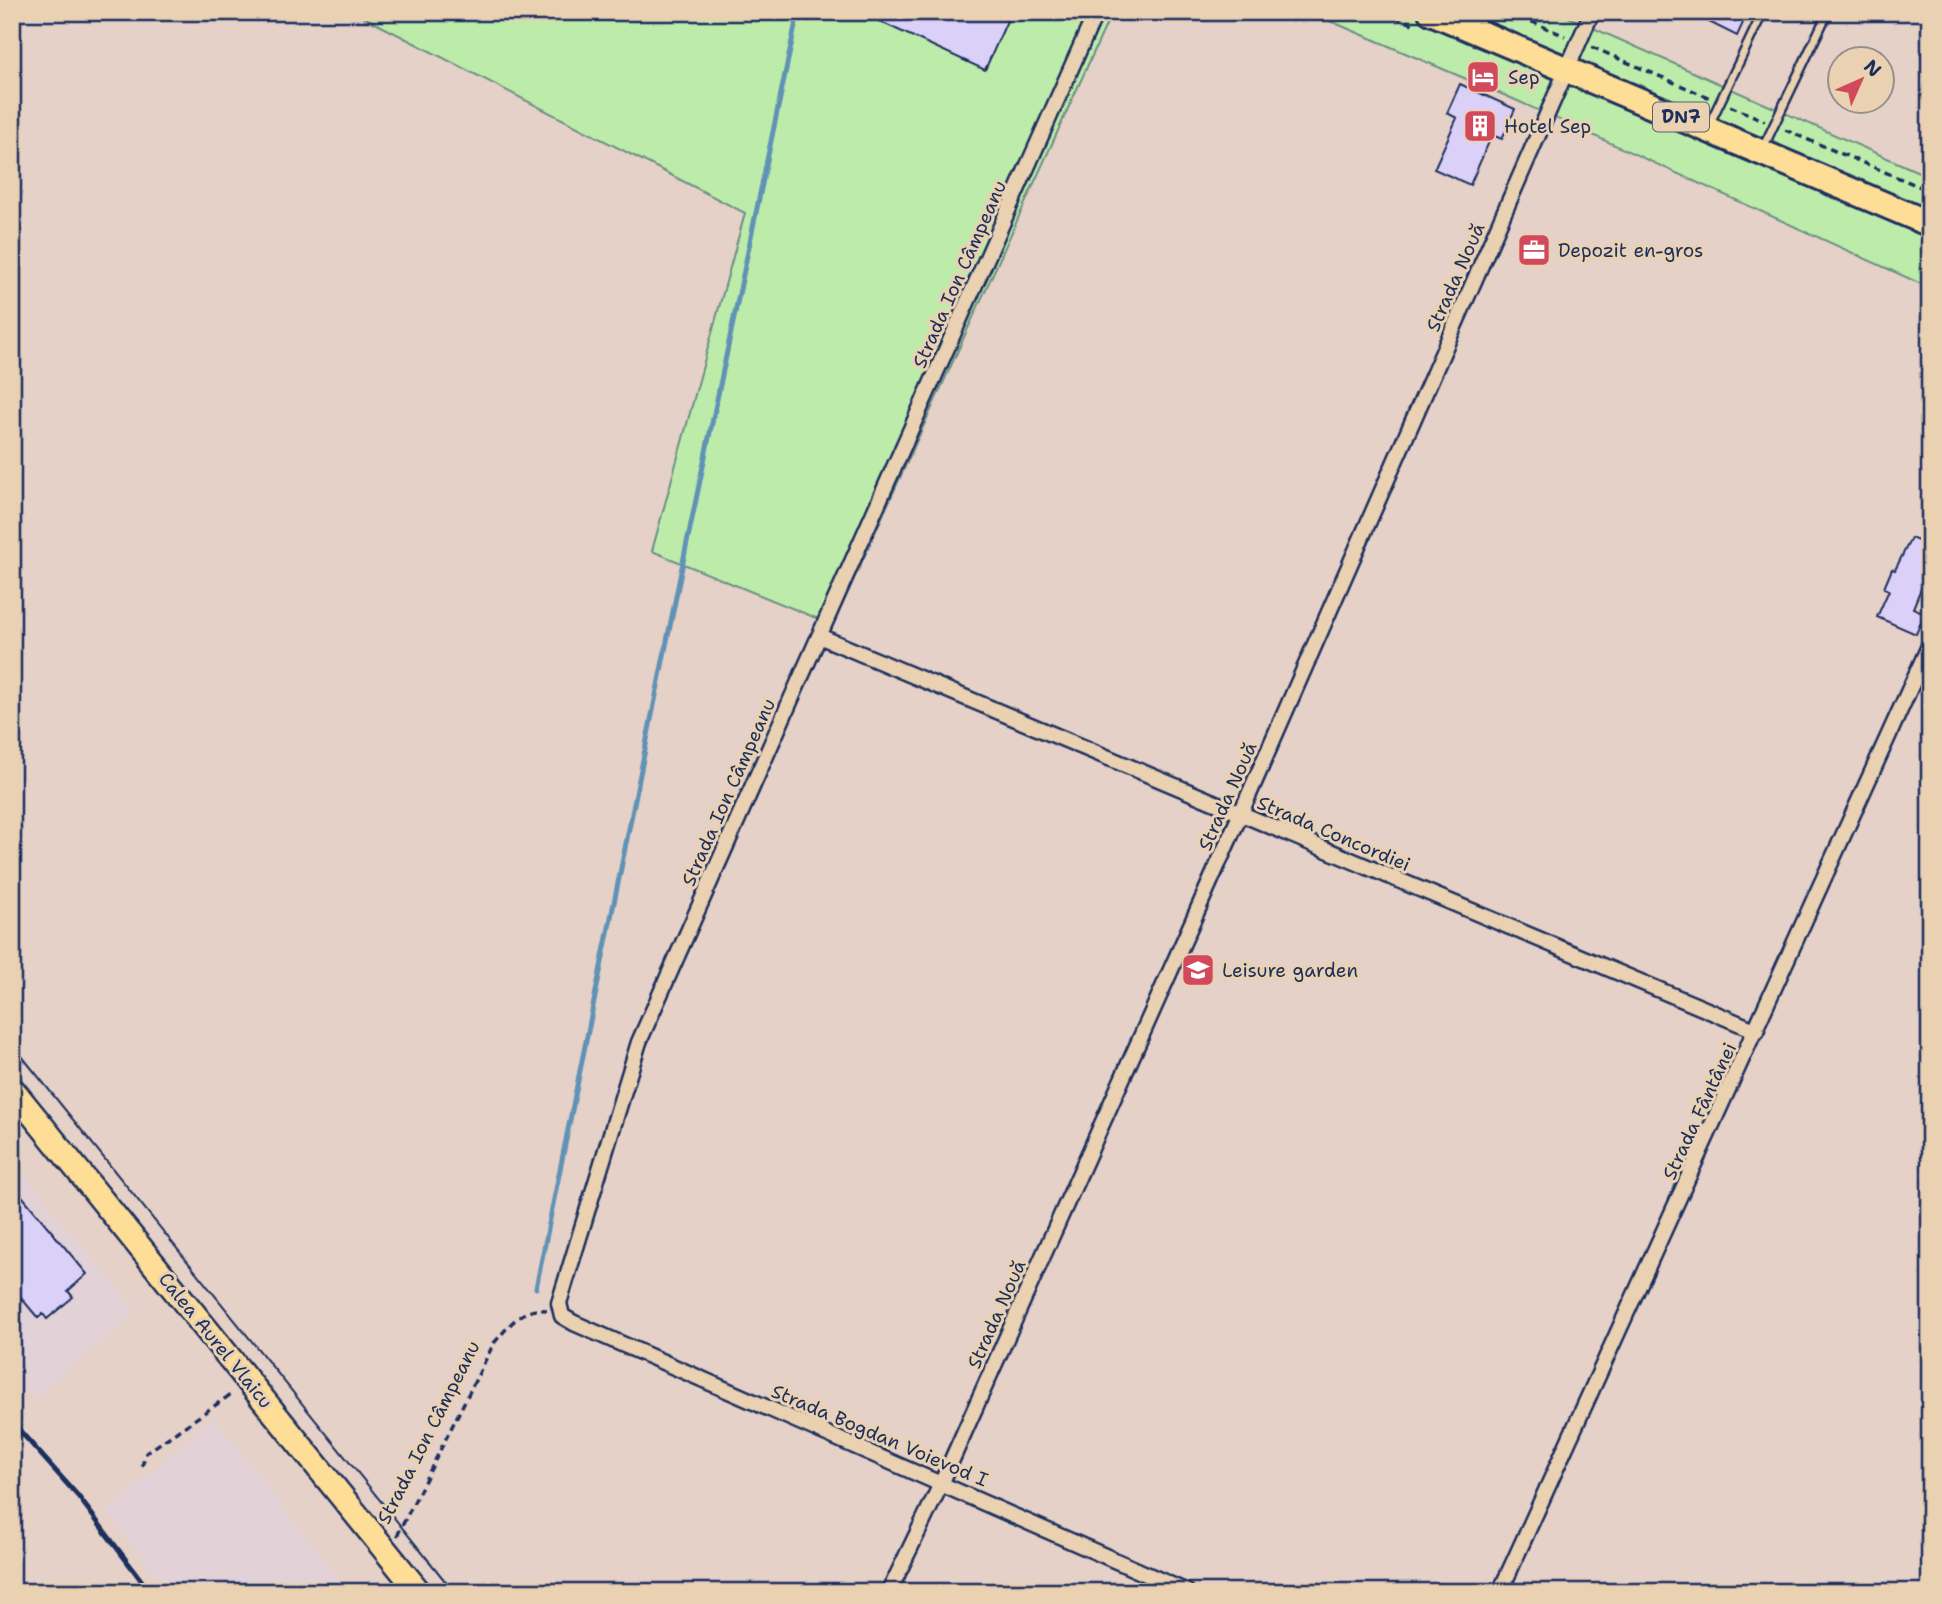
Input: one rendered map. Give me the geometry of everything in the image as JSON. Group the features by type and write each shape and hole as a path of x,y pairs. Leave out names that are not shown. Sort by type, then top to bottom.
{"highway":[{"name":"DN7","path":"1431,12 1930,224"}],"main road":[{"name":"Calea Aurel Vlaicu","path":"12,1089 419,1592"}],"street":[{"name":"Strada Ion Câmpeanu","path":"559,1311 559,1303 630,1065 1097,12"},
{"name":"Strada Nouă","path":"889,1592 942,1482 1240,815 1592,12"},
{"name":"Strada Concordiei","path":"819,636 1757,1031"},
{"name":"Strada Fântânei","path":"1500,1592 1757,1031 1930,644"},
{"name":"Strada Bogdan Voievod I","path":"559,1311 574,1323 942,1482 1187,1592"}],"lane":[{"path":"1708,129 1763,12"},
{"path":"1761,152 1828,12"}],"path":[{"name":"Strada Ion Câmpeanu","path":"389,1554 494,1343 517,1316 528,1310 559,1311"},
{"path":"142,1466 146,1452 250,1382"}],"shaded area":[{"path":"12,1159 137,1312 34,1398 12,1380"},
{"path":"214,1416 344,1587 338,1592 168,1592 107,1512"}],"green space":[{"path":"354,12 1112,12 833,625 652,551 745,213"},
{"path":"1309,12 1557,12 1930,177 1930,288 1511,98"}],"building":[{"path":"859,12 1011,12 985,70"},
{"path":"1689,12 1748,12 1737,36"},
{"name":"Hotel Sep","path":"1460,84 1515,109 1502,139 1492,135 1470,185 1434,169 1457,118 1447,113"},
{"path":"1911,538 1930,546 1930,577 1926,576 1913,608 1925,613 1916,634 1877,617 1889,590 1884,588 1892,569 1895,570"},
{"path":"12,1184 87,1274 68,1291 73,1297 47,1319 43,1314 38,1318 12,1287"}],"waterway":[{"path":"536,1288 798,12"}],"tram line":[{"path":"12,1044 454,1592"}],"railway":[{"path":"12,1422 78,1496 150,1592"}],"place":[{"name":"Sep","path":"1483,77"},
{"name":"Hotel Sep","path":"1480,126"},
{"name":"Depozit en-gros","path":"1534,250"},
{"name":"Leisure garden","path":"1198,970"}]}
